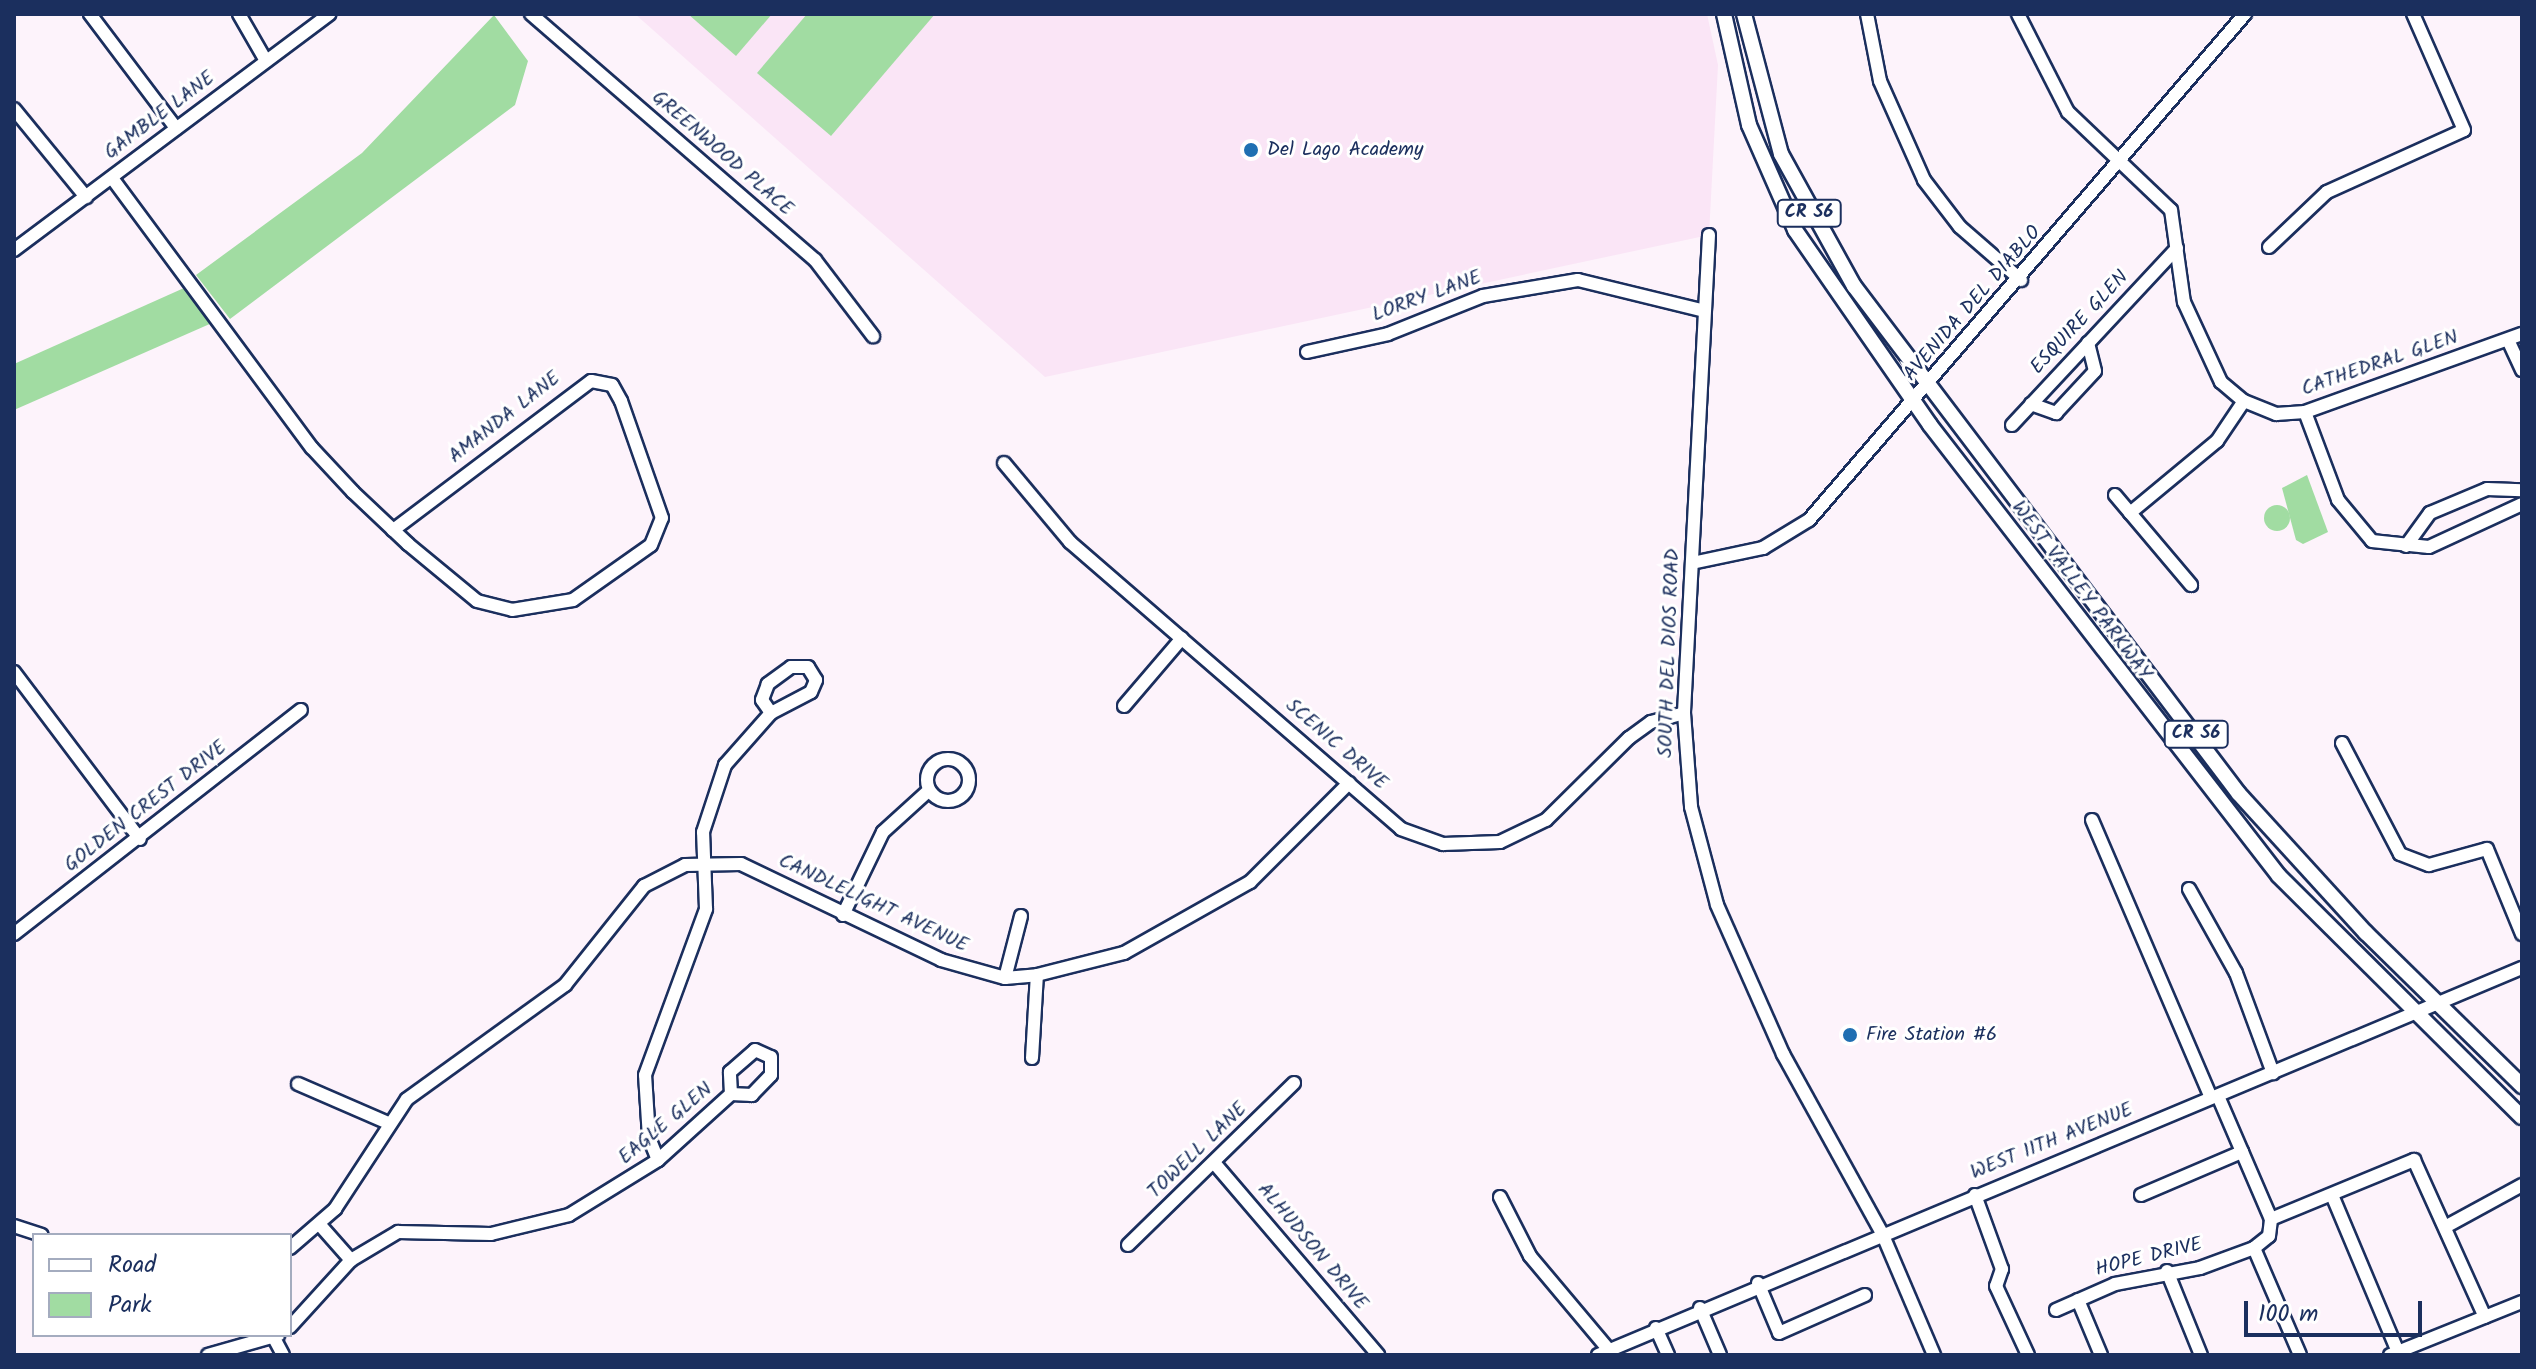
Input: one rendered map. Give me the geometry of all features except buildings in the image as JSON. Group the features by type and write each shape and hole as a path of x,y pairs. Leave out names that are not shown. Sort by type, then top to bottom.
{"main road":[{"name":"WEST VALLEY PARKWAY","path":"1724,14 1769,177 1820,272 1914,402 2239,829 2414,1011 2522,1117"},
{"name":"WEST VALLEY PARKWAY","path":"1744,14 1767,111 1807,209 1854,286 2239,794 2436,1001 2522,1086"}],"street":[{"path":"90,14 176,128"},
{"path":"239,14 266,61"},
{"name":"GAMBLE LANE","path":"14,250 329,14"},
{"path":"1867,14 1880,81 1924,180 1960,227 2021,280"},
{"path":"2018,14 2068,112 2171,210 2182,296 2204,352 2244,401 2217,441 2130,513"},
{"name":"AVENIDA DEL DIABLO","path":"1692,563 1763,548 1793,532 1930,385 2245,14"},
{"path":"2269,247 2327,192 2464,130 2413,14"},
{"name":"GREENWOOD PLACE","path":"537,16 815,260 873,336"},
{"path":"14,109 86,197"},
{"name":"AMANDA LANE","path":"112,178 312,448 393,530 477,601 522,610 573,600 651,545 662,518 621,401 612,385 591,381 393,530"},
{"name":"SOUTH DEL DIOS ROAD","path":"1709,235 1701,310 1684,713 1691,807 1717,905 1783,1054 1882,1233 1934,1355"},
{"name":"ESQUIRE GLEN","path":"2012,425 2177,248"},
{"name":"LORRY LANE","path":"1307,352 1388,334 1483,296 1578,280 1701,310"},
{"name":"CATHEDRAL GLEN","path":"2244,401 2276,414 2305,412 2509,342 2522,334"},
{"path":"2509,342 2522,370"},
{"path":"2031,404 2056,413 2095,371 2088,343"},
{"path":"2305,412 2352,523 2372,541 2429,547 2522,504"},
{"name":"SCENIC DRIVE","path":"1004,463 1070,542 1401,829 1466,848 1500,842 1560,811 1651,722 1684,713"},
{"path":"2406,546 2430,513 2487,489 2522,490"},
{"path":"2115,495 2191,585"},
{"path":"1124,706 1182,638"},
{"path":"658,1160 643,1098 645,1075 701,930 703,832 725,765 771,713 811,692 816,680 808,667 791,667 768,684 762,700 771,713"},
{"path":"14,672 140,839"},
{"name":"GOLDEN CREST DRIVE","path":"14,934 140,839 301,710"},
{"path":"2342,743 2408,861 2429,865 2487,849 2522,934"},
{"name":"CANDLELIGHT AVENUE","path":"703,863 741,864 941,960 1005,978 1037,975 1124,953 1250,882 1349,783"},
{"path":"843,915 883,832 926,793"},
{"path":"2092,820 2271,1219 2269,1236 2254,1248 2300,1355"},
{"path":"292,1246 320,1225 386,1122 430,1079 565,985 644,886 703,863"},
{"path":"2189,889 2236,973 2273,1073"},
{"path":"1005,978 1021,916"},
{"name":"WEST 11TH AVENUE","path":"1604,1353 1758,1283 2522,968"},
{"path":"1032,1058 1037,975"},
{"name":"TOWELL LANE","path":"1128,1245 1216,1165 1294,1083"},
{"path":"298,1084 386,1122"},
{"name":"EAGLE GLEN","path":"292,1325 351,1260 398,1232 491,1234 538,1225 595,1201 658,1160 731,1094"},
{"path":"2141,1195 2242,1152"},
{"path":"2271,1219 2414,1160 2485,1317"},
{"name":"ALHUDSON DRIVE","path":"1216,1165 1378,1355"},
{"path":"2445,1227 2522,1185"},
{"path":"1975,1195 2002,1269 1996,1286 2028,1355"},
{"path":"2332,1195 2394,1353 2522,1302"},
{"path":"1500,1197 1530,1256 1604,1353"},
{"path":"320,1225 351,1260"},
{"path":"14,1226 36,1233"},
{"name":"HOPE DRIVE","path":"2056,1310 2167,1271 2254,1248"},
{"path":"2167,1271 2201,1355"},
{"path":"1758,1283 1779,1333 1865,1295"},
{"path":"2078,1300 2101,1355"},
{"path":"1700,1308 1720,1355"},
{"path":"1656,1328 1668,1355"},
{"path":"208,1355 276,1337 283,1355"}],"shaded area":[{"name":"Del Lago Academy","path":"635,14 1707,14 1718,65 1709,235 1045,377"}],"green space":[{"path":"688,14 772,14 736,56"},
{"path":"807,14 935,14 831,136 757,73"},
{"path":"494,15 528,61 515,105 230,319 196,275 362,153"},
{"path":"184,288 212,323 14,410 14,364"},
{"path":"2307,475 2328,532 2303,544 2296,540 2282,488"},
{"path":"2277,505 2286,509 2290,518 2286,527 2277,531 2268,527 2264,518 2268,509"}],"place":[{"name":"Del Lago Academy","path":"1251,150"},
{"name":"Fire Station #6","path":"1850,1035"}]}
